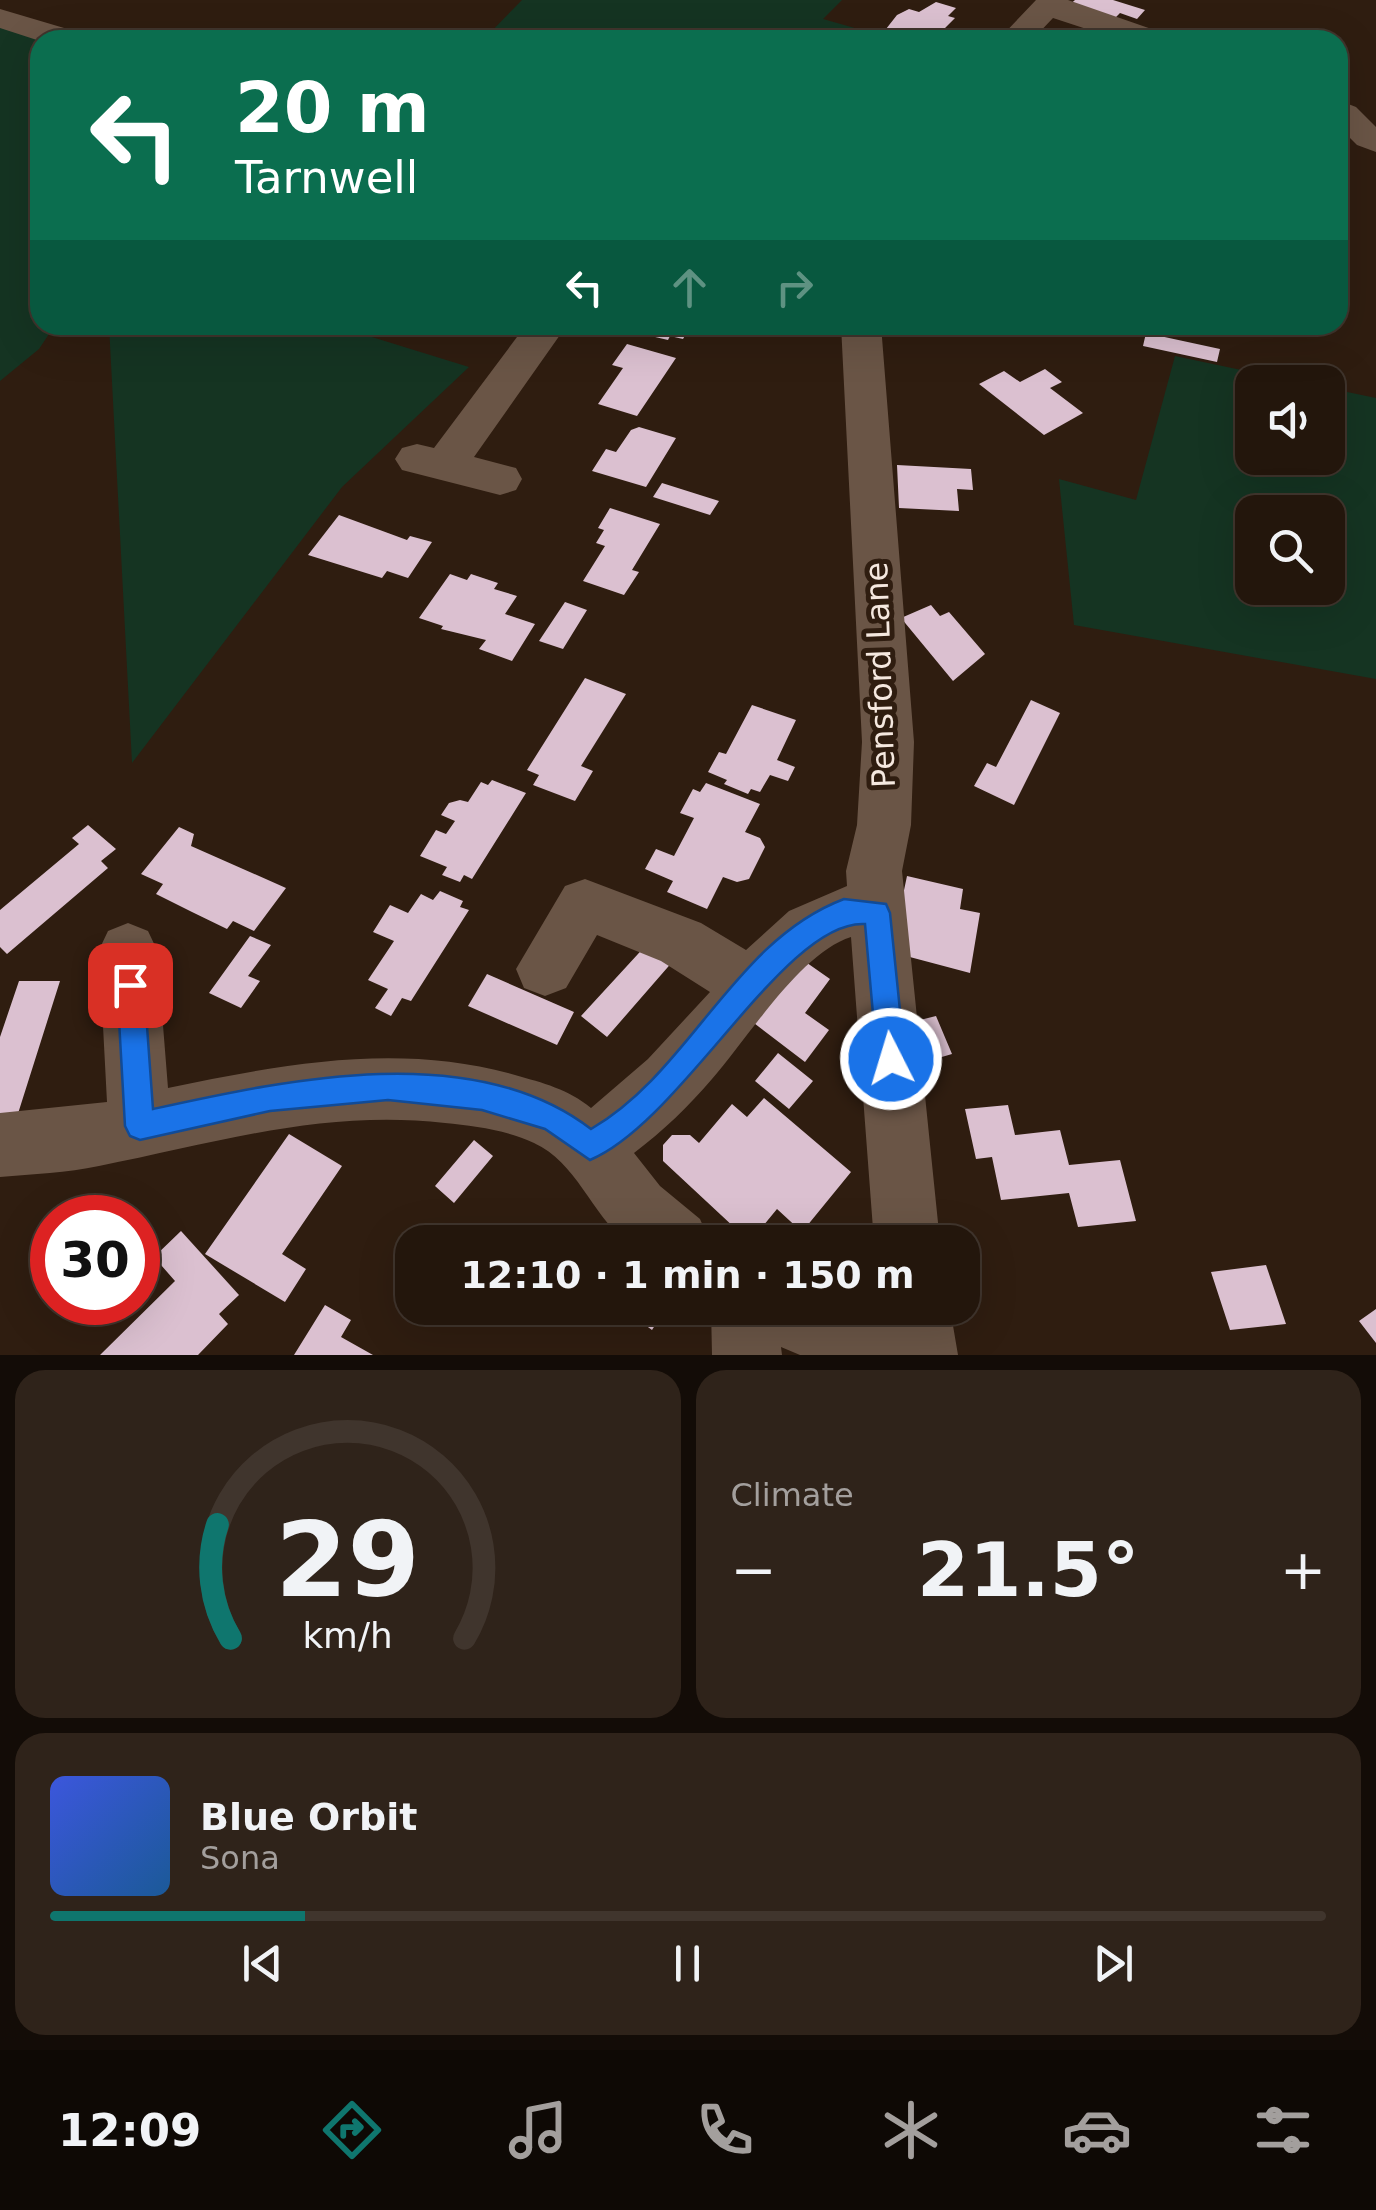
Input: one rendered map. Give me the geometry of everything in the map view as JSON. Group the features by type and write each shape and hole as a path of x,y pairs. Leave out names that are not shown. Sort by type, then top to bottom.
{"street":[{"path":"1024,30 1050,3 1124,30"},
{"path":"0,18 38,30"},
{"path":"1348,118 1357,132 1376,142"},
{"path":"500,478 431,462 539,335"},
{"name":"Pensford Lane","path":"862,335 888,742 884,825 874,872 906,1225"},
{"path":"546,969 585,904 681,942 752,986"},
{"path":"590,1146 662,1089 782,951 816,925 844,911 877,913"},
{"path":"128,950 140,1126"},
{"path":"0,1145 94,1136 270,1097 388,1086 482,1096 553,1117 590,1146 637,1209 656,1225"},
{"path":"746,1325 747,1355"},
{"path":"811,1325 903,1355"},
{"path":"919,1325 923,1355"}],"green space":[{"path":"522,0 842,0 823,19 862,30 493,30"},
{"path":"0,26 30,36 30,335 48,335 39,349 0,381"},
{"path":"110,335 365,335 469,367 342,487 132,763"},
{"path":"1175,356 1235,369 1235,475 1345,475 1345,392 1376,398 1376,679 1074,625 1059,479 1136,500"}],"building":[{"path":"1075,0 1113,0 1145,10 1137,19 1120,13 1113,20 1068,6"},
{"path":"936,2 956,8 948,16 955,18 944,29 948,30 886,29 897,15 909,9 919,12"},
{"path":"647,335 685,335 683,339 670,336 668,340"},
{"path":"1146,335 1155,335 1220,349 1217,362 1143,346"},
{"path":"627,344 676,358 637,416 598,404 623,368 612,365"},
{"path":"1045,369 1062,382 1050,388 1083,413 1044,435 979,384 1004,371 1020,382"},
{"path":"639,427 676,438 646,487 592,471 606,449 616,452 631,430"},
{"path":"897,465 971,469 973,490 957,489 959,511 899,508"},
{"path":"662,483 719,501 710,515 653,497"},
{"path":"610,508 660,524 632,570 639,572 624,595 583,581 605,546 596,543 604,530 598,528"},
{"path":"339,515 407,540 410,536 432,542 408,578 387,571 382,578 308,555"},
{"path":"450,574 467,580 471,574 498,583 494,589 517,596 505,614 535,624 512,661 479,649 486,640 441,629 443,626 419,618"},
{"path":"565,602 587,610 563,649 539,641"},
{"path":"931,605 940,616 949,612 985,654 953,681 901,618"},
{"path":"585,678 626,694 581,766 593,771 575,801 533,785 539,775 527,770"},
{"path":"1031,700 1060,713 1014,805 974,786 987,763 996,767"},
{"path":"752,705 796,720 777,760 795,767 788,781 770,775 760,792 751,789 748,794 708,772 719,752 726,754"},
{"path":"492,780 526,793 472,879 464,875 460,882 442,875 447,867 420,856 436,830 446,834 455,821 441,815 449,803 468,802 481,782 488,785"},
{"path":"706,783 760,804 745,832 760,838 765,847 749,879 737,882 723,877 707,909 667,892 673,881 645,869 656,849 674,856 694,818 680,813 693,789 700,792"},
{"path":"88,825 116,849 101,861 108,868 7,954 0,947 0,910 79,844 72,838"},
{"path":"179,827 194,834 191,846 286,888 254,931 233,921 227,929 156,894 163,884 141,874"},
{"path":"907,876 963,889 960,909 980,913 970,973 891,952"},
{"path":"440,891 463,901 460,907 469,910 411,1001 402,998 391,1016 375,1008 388,989 368,980 394,941 373,932 390,905 408,913 421,894 433,900"},
{"path":"250,936 271,945 248,976 260,981 241,1008 209,993"},
{"path":"649,942 674,960 607,1037 581,1016"},
{"path":"800,958 830,979 805,1013 829,1030 805,1062 750,1020"},
{"path":"487,974 574,1012 557,1045 468,1006"},
{"path":"19,981 60,981 15,1123 0,1122 0,1037"},
{"path":"936,1016 952,1054 911,1066 896,1026"},
{"path":"778,1053 813,1081 789,1109 755,1081"},
{"path":"764,1098 851,1172 808,1225 794,1225 777,1209 764,1225 732,1225 663,1161 663,1145 672,1135 690,1135 699,1143 732,1104 747,1117"},
{"path":"1008,1105 1015,1135 1060,1130 1069,1165 1120,1160 1136,1221 1078,1227 1069,1193 1001,1200 992,1157 976,1159 965,1109"},
{"path":"289,1134 342,1166 282,1254 306,1269 285,1302 205,1254"},
{"path":"474,1140 493,1156 454,1203 435,1186"},
{"path":"181,1231 239,1295 219,1314 228,1324 198,1355 100,1355 130,1325 160,1325 160,1296 175,1281 160,1264 160,1251"},
{"path":"1266,1265 1286,1324 1230,1330 1211,1272"},
{"path":"325,1305 351,1320 341,1337 373,1355 294,1355"},
{"path":"1376,1309 1376,1343 1359,1321"}],"route":[{"path":"130,985 140,1126 270,1097 388,1086 482,1096 553,1117 590,1146 662,1089 782,951 816,925 844,911 877,913 891,1059"}]}
